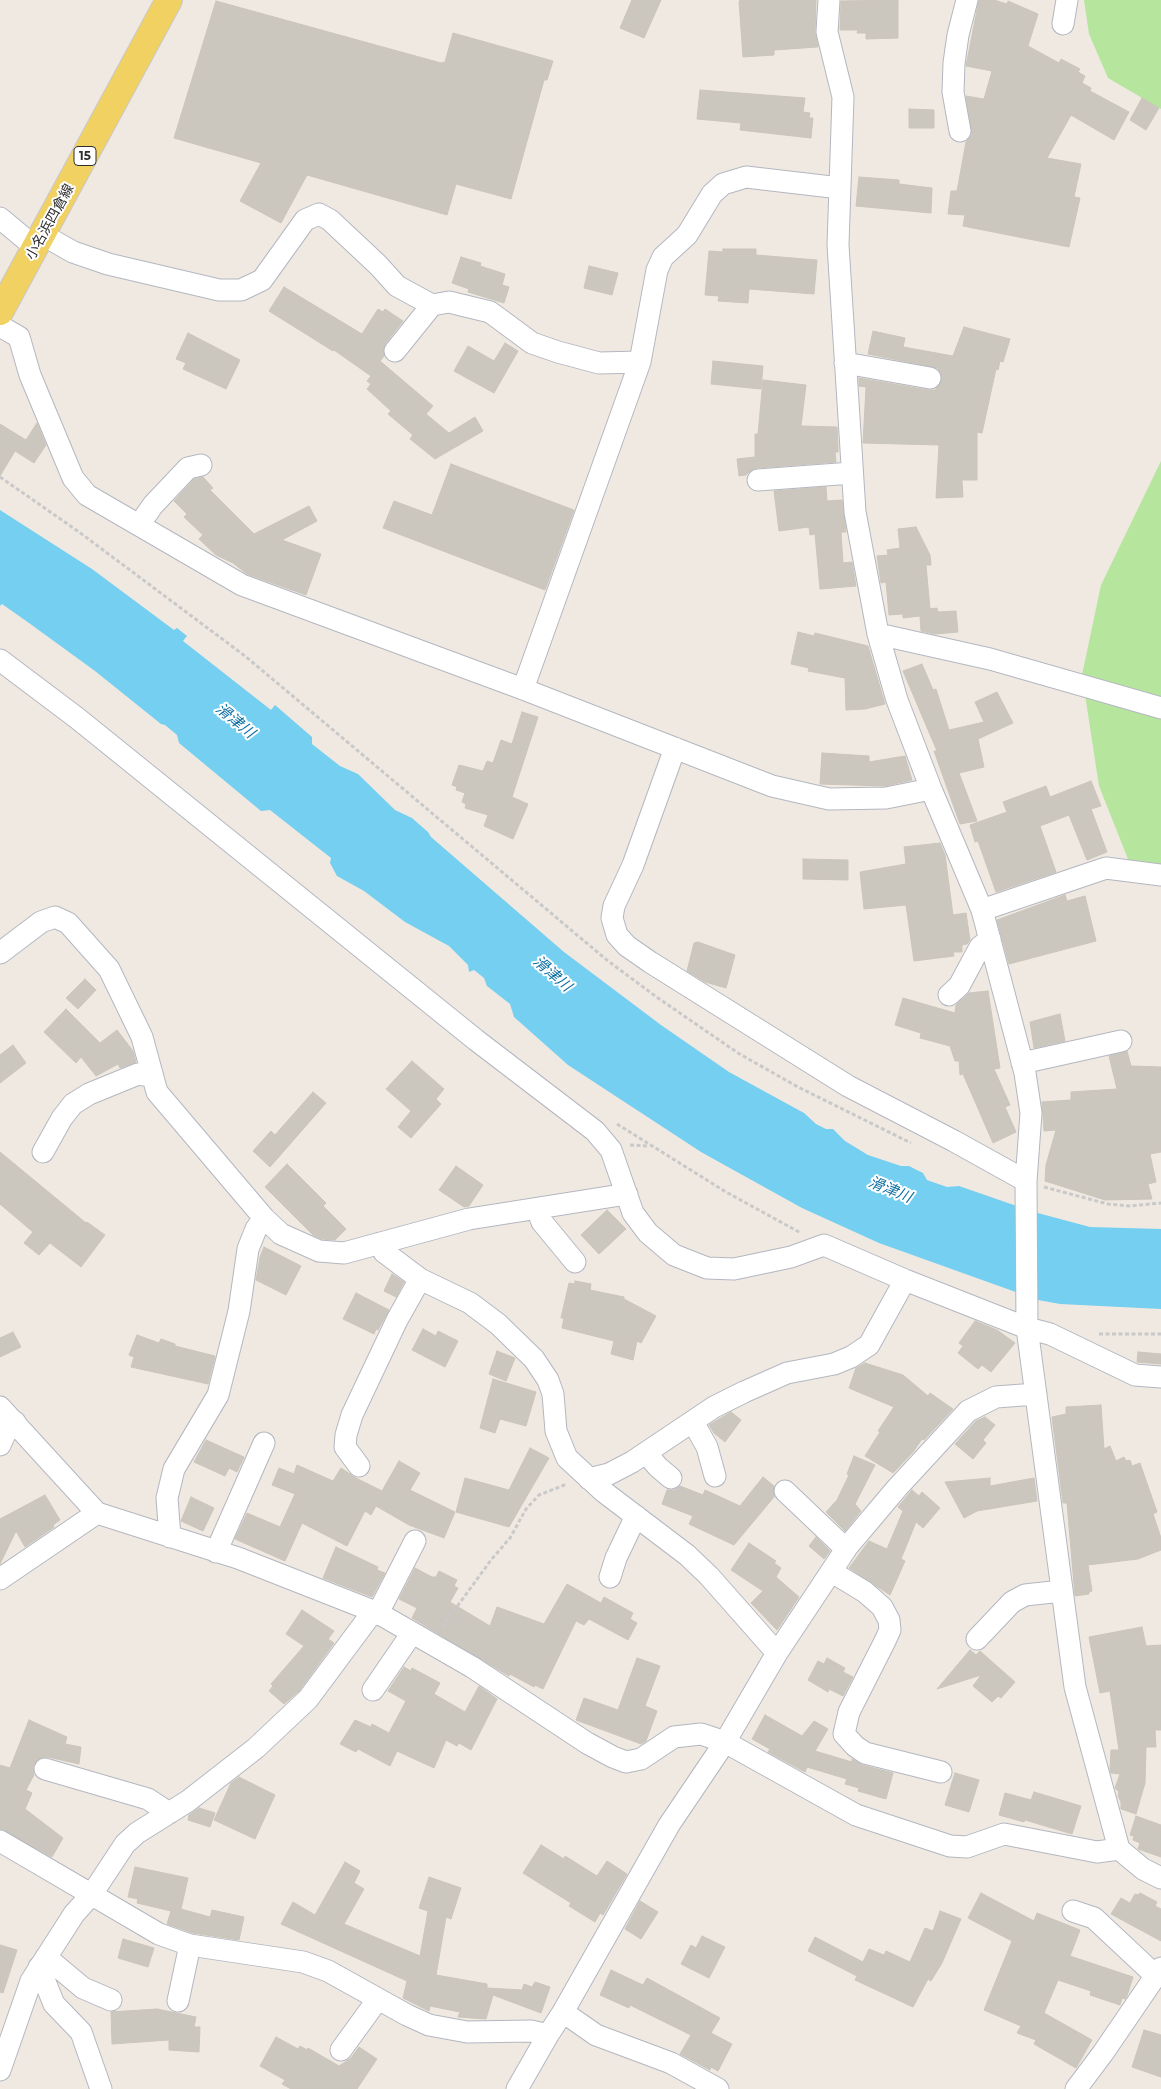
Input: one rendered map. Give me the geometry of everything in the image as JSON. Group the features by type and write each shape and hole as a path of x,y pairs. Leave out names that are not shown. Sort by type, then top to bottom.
{"main road":[{"name":"小名浜四倉線","path":"0,312 40,242 168,0"}],"street":[{"path":"829,0 827,32 843,97 838,245 855,512 878,634 897,700 931,789 982,910 1022,1063 1031,1113 1026,1186 1027,1324 1075,1687 1119,1849 1142,1869 1161,1878"},
{"path":"960,131 953,92 954,63 958,35 967,0"},
{"path":"1063,24 1067,0"},
{"path":"523,689 640,362 657,270 663,257 686,235 712,194 723,184 746,177 840,188"},
{"path":"0,218 40,242 108,264 219,290 241,290 262,280 305,220 319,214 330,220 372,258 397,286 432,305 449,302 490,312 532,343 599,364 640,362"},
{"path":"395,351 432,305"},
{"path":"0,326 19,337 30,375 74,478 87,495 242,585 523,689 772,786 829,798 886,798 931,789"},
{"path":"845,363 930,378"},
{"path":"139,525 153,505 188,468 201,465"},
{"path":"758,480 852,473"},
{"path":"878,634 990,659 1161,708"},
{"path":"0,660 77,718 476,1040 595,1131 611,1150 628,1194 633,1213 648,1233 674,1255 707,1268 734,1269 791,1257 824,1245 905,1280 1027,1324 1135,1375 1161,1377"},
{"path":"675,748 633,864 614,906 612,918 617,935 627,946 650,962 848,1086 954,1141 1026,1186"},
{"path":"982,910 1106,868 1161,875"},
{"path":"0,953 41,922 55,917 68,923 109,968 142,1037 150,1058 152,1076 157,1092 264,1218 282,1234 320,1251 344,1253 469,1219 628,1194"},
{"path":"949,995 959,986 980,947 990,939"},
{"path":"1022,1063 1121,1041"},
{"path":"43,1152 62,1118 73,1104 89,1094 138,1074 152,1076"},
{"path":"537,1209 542,1222 575,1262"},
{"path":"170,1537 167,1498 174,1469 218,1395 239,1311 248,1250 256,1229 264,1218"},
{"path":"380,1243 384,1252 420,1279 470,1303 498,1324 534,1359 550,1387 556,1431 568,1458 589,1479 687,1555 704,1571 777,1653"},
{"path":"359,1466 345,1448 346,1435 352,1416 396,1320 420,1279"},
{"path":"589,1479 609,1474 647,1454 714,1407 744,1392 787,1373 834,1364 863,1349 869,1345 905,1280"},
{"path":"516,2089 563,2012 669,1825 725,1742 777,1653 846,1549 897,1488 968,1411 996,1397 1036,1394"},
{"path":"0,1406 97,1513 216,1552 378,1613 472,1667 587,1744 613,1758 626,1762 641,1759 674,1737 701,1734 725,1742 856,1815 950,1846 967,1847 1004,1834 1097,1852 1119,1849"},
{"path":"0,1444 6,1432 15,1422"},
{"path":"693,1422 707,1447 715,1476"},
{"path":"216,1552 264,1443"},
{"path":"647,1454 671,1478"},
{"path":"785,1491 846,1549"},
{"path":"0,1579 97,1513"},
{"path":"610,1577 616,1558 636,1516"},
{"path":"0,2070 19,2011 43,1962 74,1914 92,1894 125,1844 137,1833 188,1801 256,1748 302,1705 369,1617 378,1613 415,1541"},
{"path":"832,1572 865,1592 882,1607 889,1620 890,1630 849,1712 844,1734 855,1746 866,1753 941,1772"},
{"path":"977,1639 1012,1602 1025,1595 1062,1591"},
{"path":"373,1690 421,1638"},
{"path":"45,1769 148,1799 169,1813"},
{"path":"0,1841 160,1934 190,1945 303,1962 328,1971 429,2025 467,2032 531,2031 548,2035"},
{"path":"1073,1911 1094,1918 1158,1972 1076,2089"},
{"path":"178,2001 190,1945"},
{"path":"43,1962 83,1988 111,2000"},
{"path":"43,1962 54,2004 81,2032 100,2089"},
{"path":"341,2050 378,1999"},
{"path":"563,2012 596,2035 671,2063 718,2089"}],"path":[{"path":"0,477 78,532 245,656 608,961 658,998 746,1058 885,1132 920,1147"},
{"path":"612,1121 726,1192 824,1245"},
{"path":"1026,1186 1108,1204 1130,1206 1161,1203"},
{"path":"1096,1334 1161,1334"},
{"path":"421,1638 510,1538 526,1509 539,1494 559,1486 589,1479"}],"green space":[{"path":"1084,0 1161,0 1161,109 1108,78 1089,34"},
{"path":"1161,461 1161,885 1128,859 1099,786 1082,675 1101,585"}],"water":[{"name":"滑津川","path":"0,510 92,569 174,630 177,628 187,636 183,641 271,710 275,705 312,737 312,744 340,766 358,774 395,810 412,818 431,837 564,952 661,1025 729,1072 804,1113 816,1124 826,1129 833,1129 845,1141 868,1155 901,1166 909,1166 923,1173 927,1180 947,1187 959,1186 1034,1212 1090,1227 1161,1229 1161,1309 1060,1304 1038,1300 879,1243 802,1208 701,1152 568,1065 514,1017 510,1004 487,986 484,978 474,970 469,972 468,965 449,946 405,922 364,891 337,876 330,863 331,858 270,810 261,811 179,743 177,735 165,725 161,724 95,671 29,623 2,604 0,606"}],"building":[{"path":"632,0 661,0 644,38 620,28"},
{"path":"816,0 815,32 818,47 774,50 774,55 743,57 739,1"},
{"path":"898,0 898,38 866,39 866,33 857,33 858,30 840,30 841,1"},
{"path":"979,0 994,0 1007,4 1008,1 1038,14 1028,46 1059,63 1061,59 1080,69 1078,72 1085,76 1082,83 1091,88 1090,91 1129,112 1114,140 1071,115 1047,158 1081,164 1074,197 1080,198 1069,247 963,226 965,215 948,214 951,191 957,191 966,142 972,135 966,96 984,99 992,71 966,66"},
{"path":"216,1 441,63 445,62 453,33 553,61 547,80 544,80 511,199 456,184 447,215 307,175 281,223 240,201 261,163 174,138"},
{"path":"700,90 805,98 803,112 810,113 809,118 813,118 811,138 740,130 741,123 697,119"},
{"path":"1142,98 1159,108 1146,130 1130,120"},
{"path":"909,109 934,110 934,128 909,128"},
{"path":"859,177 899,180 899,184 932,188 931,213 856,206"},
{"path":"723,249 756,249 756,255 817,260 814,294 749,289 748,303 718,301 719,296 705,295 709,251 723,252"},
{"path":"461,257 481,263 480,266 505,274 502,285 509,287 504,303 468,292 469,289 452,283"},
{"path":"589,266 618,273 612,295 584,288"},
{"path":"284,287 362,334 378,309 383,312 385,309 403,321 385,344 384,356 380,361 433,406 426,414 449,433 475,417 483,431 435,459 410,439 413,435 388,414 391,411 367,389 371,384 367,381 371,376 334,350 269,311"},
{"path":"964,327 1010,339 1003,362 1000,361 998,370 996,369 982,433 977,432 977,480 962,480 963,497 936,498 939,445 863,443 866,387 859,386 859,378 935,390 942,380 938,368 868,354 873,331 905,338 903,347 953,356"},
{"path":"188,333 240,360 226,389 183,369 186,363 176,359"},
{"path":"505,343 518,351 494,393 454,371 468,346 494,361"},
{"path":"713,361 763,366 761,389 711,384"},
{"path":"763,380 806,385 801,426 837,427 838,452 835,452 836,462 757,468 751,470 746,475 739,476 737,459 755,457 755,434 758,434"},
{"path":"37,423 46,445 34,463 15,451 0,476 0,424 26,440"},
{"path":"451,464 574,510 545,590 383,528 394,501 432,515"},
{"path":"203,477 213,488 210,490 254,534 309,506 317,521 282,540 321,554 306,595 247,574 233,563 216,555 199,539 203,535 184,517 187,514 174,501 194,479"},
{"path":"826,487 827,501 842,500 846,532 841,532 843,563 852,562 856,586 820,589 815,534 810,535 809,527 779,531 774,491"},
{"path":"916,527 930,555 931,565 926,565 930,609 937,608 938,612 956,611 958,632 935,634 921,631 920,616 903,618 903,614 889,615 886,582 881,583 877,556 888,555 887,550 900,548 898,529"},
{"path":"798,632 814,636 815,633 868,646 885,704 865,709 846,710 845,678 808,671 809,668 791,664"},
{"path":"922,664 933,690 936,689 949,730 984,722 975,702 997,692 1013,723 978,739 984,767 959,773 977,821 960,824 934,751 937,751 903,671"},
{"path":"522,712 538,717 512,797 528,804 513,839 484,826 488,815 465,808 466,804 462,802 465,793 456,790 457,787 452,785 459,765 483,771 487,761 493,763 501,740 512,744"},
{"path":"822,753 869,756 869,762 905,756 912,780 885,786 820,784"},
{"path":"1091,781 1101,806 1091,809 1107,852 1087,860 1069,815 1040,826 1056,872 996,892 978,841 975,842 970,825 1007,812 1003,802 1046,786 1050,797"},
{"path":"940,843 945,855 953,915 966,913 970,940 967,944 962,945 962,952 953,952 954,956 914,961 906,905 864,909 860,872 906,864 904,847"},
{"path":"803,859 848,860 848,880 803,879"},
{"path":"1065,895 1067,901 1085,896 1096,941 1009,964 997,920"},
{"path":"698,942 735,955 726,988 705,982 687,971 694,943"},
{"path":"85,979 96,990 78,1009 66,998"},
{"path":"988,991 1000,1068 994,1069 1010,1105 1005,1107 1016,1132 993,1143 963,1074 960,1075 959,1061 955,1061 950,1046 920,1038 921,1033 895,1025 903,998 955,1013 956,1005 969,993"},
{"path":"66,1009 100,1043 117,1030 133,1051 136,1062 120,1068 118,1064 96,1076 81,1057 76,1063 44,1032"},
{"path":"1060,1014 1065,1041 1034,1048 1030,1022"},
{"path":"13,1045 26,1063 0,1083 0,1055"},
{"path":"1127,1051 1131,1066 1161,1067 1161,1152 1150,1154 1156,1182 1148,1184 1152,1199 1105,1200 1045,1181 1046,1165 1056,1130 1044,1131 1042,1102 1071,1100 1071,1092 1117,1089 1109,1056"},
{"path":"412,1061 444,1089 436,1099 441,1104 411,1138 398,1127 411,1111 386,1089"},
{"path":"313,1092 326,1103 270,1167 253,1151 271,1131 275,1135"},
{"path":"0,1152 86,1223 105,1235 81,1267 50,1243 39,1255 24,1243 33,1232 0,1204"},
{"path":"287,1164 326,1203 323,1206 346,1229 335,1240 322,1239 313,1235 265,1187"},
{"path":"456,1166 483,1185 469,1206 464,1207 439,1190"},
{"path":"607,1210 626,1229 599,1254 581,1235"},
{"path":"264,1247 301,1266 286,1295 256,1280 260,1257"},
{"path":"392,1274 404,1282 396,1297 384,1291"},
{"path":"575,1281 591,1284 590,1290 624,1297 624,1299 656,1316 641,1343 637,1341 633,1360 611,1354 614,1341 562,1328 564,1318 561,1318 569,1283 575,1284"},
{"path":"356,1293 389,1310 374,1334 343,1319"},
{"path":"975,1321 997,1330 1015,1343 991,1372 982,1365 978,1369 958,1353 963,1346 959,1343"},
{"path":"423,1329 436,1336 438,1331 458,1341 445,1367 412,1350"},
{"path":"13,1332 21,1347 0,1357 0,1338"},
{"path":"137,1335 159,1343 161,1339 175,1344 175,1346 215,1356 208,1384 131,1367 134,1357 129,1355"},
{"path":"497,1351 515,1358 506,1381 489,1374"},
{"path":"1138,1352 1161,1354 1161,1364 1137,1362"},
{"path":"865,1363 903,1375 928,1396 930,1393 953,1409 924,1440 922,1439 913,1452 893,1473 865,1456 880,1432 878,1431 894,1407 849,1388 856,1368"},
{"path":"493,1379 536,1392 526,1426 500,1419 495,1433 480,1428"},
{"path":"1101,1405 1104,1449 1110,1446 1116,1461 1124,1457 1126,1461 1130,1460 1132,1466 1140,1463 1157,1512 1153,1514 1161,1538 1161,1550 1138,1559 1088,1565 1092,1591 1089,1594 1075,1596 1067,1503 1063,1503 1052,1417 1066,1414 1066,1407"},
{"path":"731,1412 741,1420 725,1442 714,1433 709,1425"},
{"path":"985,1417 995,1425 983,1440 986,1443 973,1459 955,1444 976,1421"},
{"path":"206,1440 244,1457 237,1472 229,1468 225,1476 194,1462"},
{"path":"530,1448 549,1458 509,1527 456,1512 465,1478 509,1490"},
{"path":"854,1456 875,1465 855,1504 861,1511 845,1531 826,1512 837,1500 849,1475 847,1474"},
{"path":"399,1461 420,1473 410,1490 455,1512 444,1538 409,1525 376,1506 371,1515 365,1511 347,1546 302,1523 285,1561 235,1539 247,1513 280,1527 295,1494 272,1485 279,1468 294,1474 297,1465 333,1481 341,1468 382,1491"},
{"path":"763,1477 774,1486 774,1497 734,1545 689,1524 693,1516 662,1504 667,1490 675,1490 680,1486 703,1495 705,1490 740,1506"},
{"path":"990,1478 990,1486 1034,1478 1037,1501 977,1511 964,1518 945,1482"},
{"path":"912,1490 919,1496 922,1492 940,1508 923,1528 916,1522 901,1559 905,1561 890,1595 849,1568 869,1541 887,1549 903,1511 898,1507"},
{"path":"45,1495 60,1520 53,1525 54,1527 25,1547 16,1531 0,1564 0,1519"},
{"path":"191,1497 214,1508 203,1531 181,1521"},
{"path":"816,1537 830,1551 824,1559 809,1546"},
{"path":"749,1543 776,1561 774,1563 781,1568 776,1577 799,1597 777,1630 751,1603 763,1591 731,1570"},
{"path":"336,1547 378,1567 377,1570 385,1573 372,1597 323,1578"},
{"path":"415,1568 432,1577 436,1577 439,1571 457,1580 454,1586 458,1588 450,1602 490,1626 497,1607 544,1624 567,1584 601,1603 604,1597 633,1613 630,1619 637,1623 628,1640 589,1619 584,1625 576,1621 543,1689 535,1685 534,1687 510,1674 509,1676 412,1618 417,1608 399,1599"},
{"path":"302,1610 334,1631 328,1639 334,1643 299,1691 284,1704 269,1691 273,1686 271,1684 304,1646 286,1634"},
{"path":"1142,1627 1146,1646 1161,1645 1161,1730 1155,1730 1156,1747 1146,1747 1145,1783 1136,1814 1121,1809 1119,1792 1115,1788 1120,1774 1111,1773 1110,1770 1111,1750 1119,1750 1110,1691 1100,1693 1089,1637"},
{"path":"970,1650 976,1655 980,1651 1015,1682 1001,1698 998,1696 992,1702 973,1686 981,1675 937,1689"},
{"path":"637,1658 660,1666 645,1706 657,1711 646,1741 641,1744 576,1720 584,1698 618,1710"},
{"path":"827,1658 845,1668 843,1672 853,1677 843,1696 829,1689 828,1692 808,1680 818,1661 824,1664"},
{"path":"404,1667 411,1671 412,1668 440,1683 434,1694 465,1712 479,1686 497,1699 471,1750 459,1743 457,1746 446,1740 434,1768 397,1751 390,1766 358,1749 356,1752 340,1744 355,1720 371,1727 372,1724 389,1733 406,1701 388,1691"},
{"path":"765,1715 802,1736 814,1721 828,1729 815,1751 852,1762 852,1759 862,1765 893,1773 886,1799 858,1791 859,1788 845,1784 847,1779 807,1767 805,1772 768,1752 770,1749 752,1739"},
{"path":"29,1720 67,1737 65,1744 81,1747 79,1764 48,1757 37,1760 33,1766 34,1775 26,1790 32,1793 25,1809 63,1838 52,1857 0,1829 0,1765 10,1768"},
{"path":"955,1773 979,1780 969,1812 945,1805"},
{"path":"239,1777 275,1795 255,1839 214,1820 231,1783"},
{"path":"1034,1792 1081,1806 1072,1834 1025,1820 1024,1822 999,1815 1005,1793 1031,1800"},
{"path":"199,1808 215,1813 210,1827 188,1820 189,1815"},
{"path":"1136,1816 1161,1825 1161,1857 1138,1849 1140,1843 1133,1840 1134,1836 1130,1835"},
{"path":"541,1845 564,1859 565,1856 597,1876 607,1861 627,1874 603,1915 600,1913 595,1922 569,1906 571,1903 523,1873"},
{"path":"345,1862 360,1871 354,1883 364,1889 344,1924 420,1956 428,1911 419,1908 429,1877 461,1888 451,1919 446,1917 436,1975 487,1984 487,1988 522,1990 524,1984 532,1987 535,1982 550,1987 541,2013 493,1995 486,2019 458,2017 460,2012 430,2006 429,2011 403,1998 407,1981 281,1924 293,1902 315,1915"},
{"path":"135,1867 188,1878 181,1909 210,1917 212,1910 244,1917 239,1940 193,1933 167,1924 171,1911 137,1903 138,1899 128,1897"},
{"path":"981,1893 1034,1921 1037,1913 1080,1930 1070,1956 1133,1977 1127,1996 1125,1999 1122,1998 1120,2005 1090,1995 1091,1991 1058,1980 1044,2013 1092,2040 1076,2068 1034,2044 1036,2040 1017,2033 1021,2026 984,2010 1012,1941 968,1918"},
{"path":"1140,1893 1157,1902 1155,1906 1161,1909 1161,1941 1111,1914 1121,1898 1130,1903 1135,1894 1139,1895"},
{"path":"640,1901 658,1912 641,1939 625,1929"},
{"path":"940,1911 961,1919 942,1963 931,1981 928,1979 913,2007 855,1980 857,1976 808,1951 815,1937 863,1962 869,1949 884,1955 886,1951 910,1962 925,1928 933,1931"},
{"path":"702,1936 725,1947 709,1978 681,1964 691,1945 696,1948"},
{"path":"123,1939 154,1948 148,1967 118,1958"},
{"path":"0,1945 17,1950 3,1993 0,1992"},
{"path":"611,1970 643,1985 647,1978 720,2018 711,2033 732,2044 718,2071 711,2067 710,2070 680,2054 691,2035 630,2005 629,2008 600,1995"},
{"path":"157,2009 196,2017 194,2027 200,2027 199,2052 169,2050 169,2040 112,2044 111,2012"},
{"path":"1144,2030 1161,2035 1161,2077 1132,2067"},
{"path":"276,2037 298,2049 300,2046 307,2050 308,2048 339,2066 351,2058 359,2047 377,2059 357,2089 291,2089 282,2084 285,2080 260,2066"}]}
